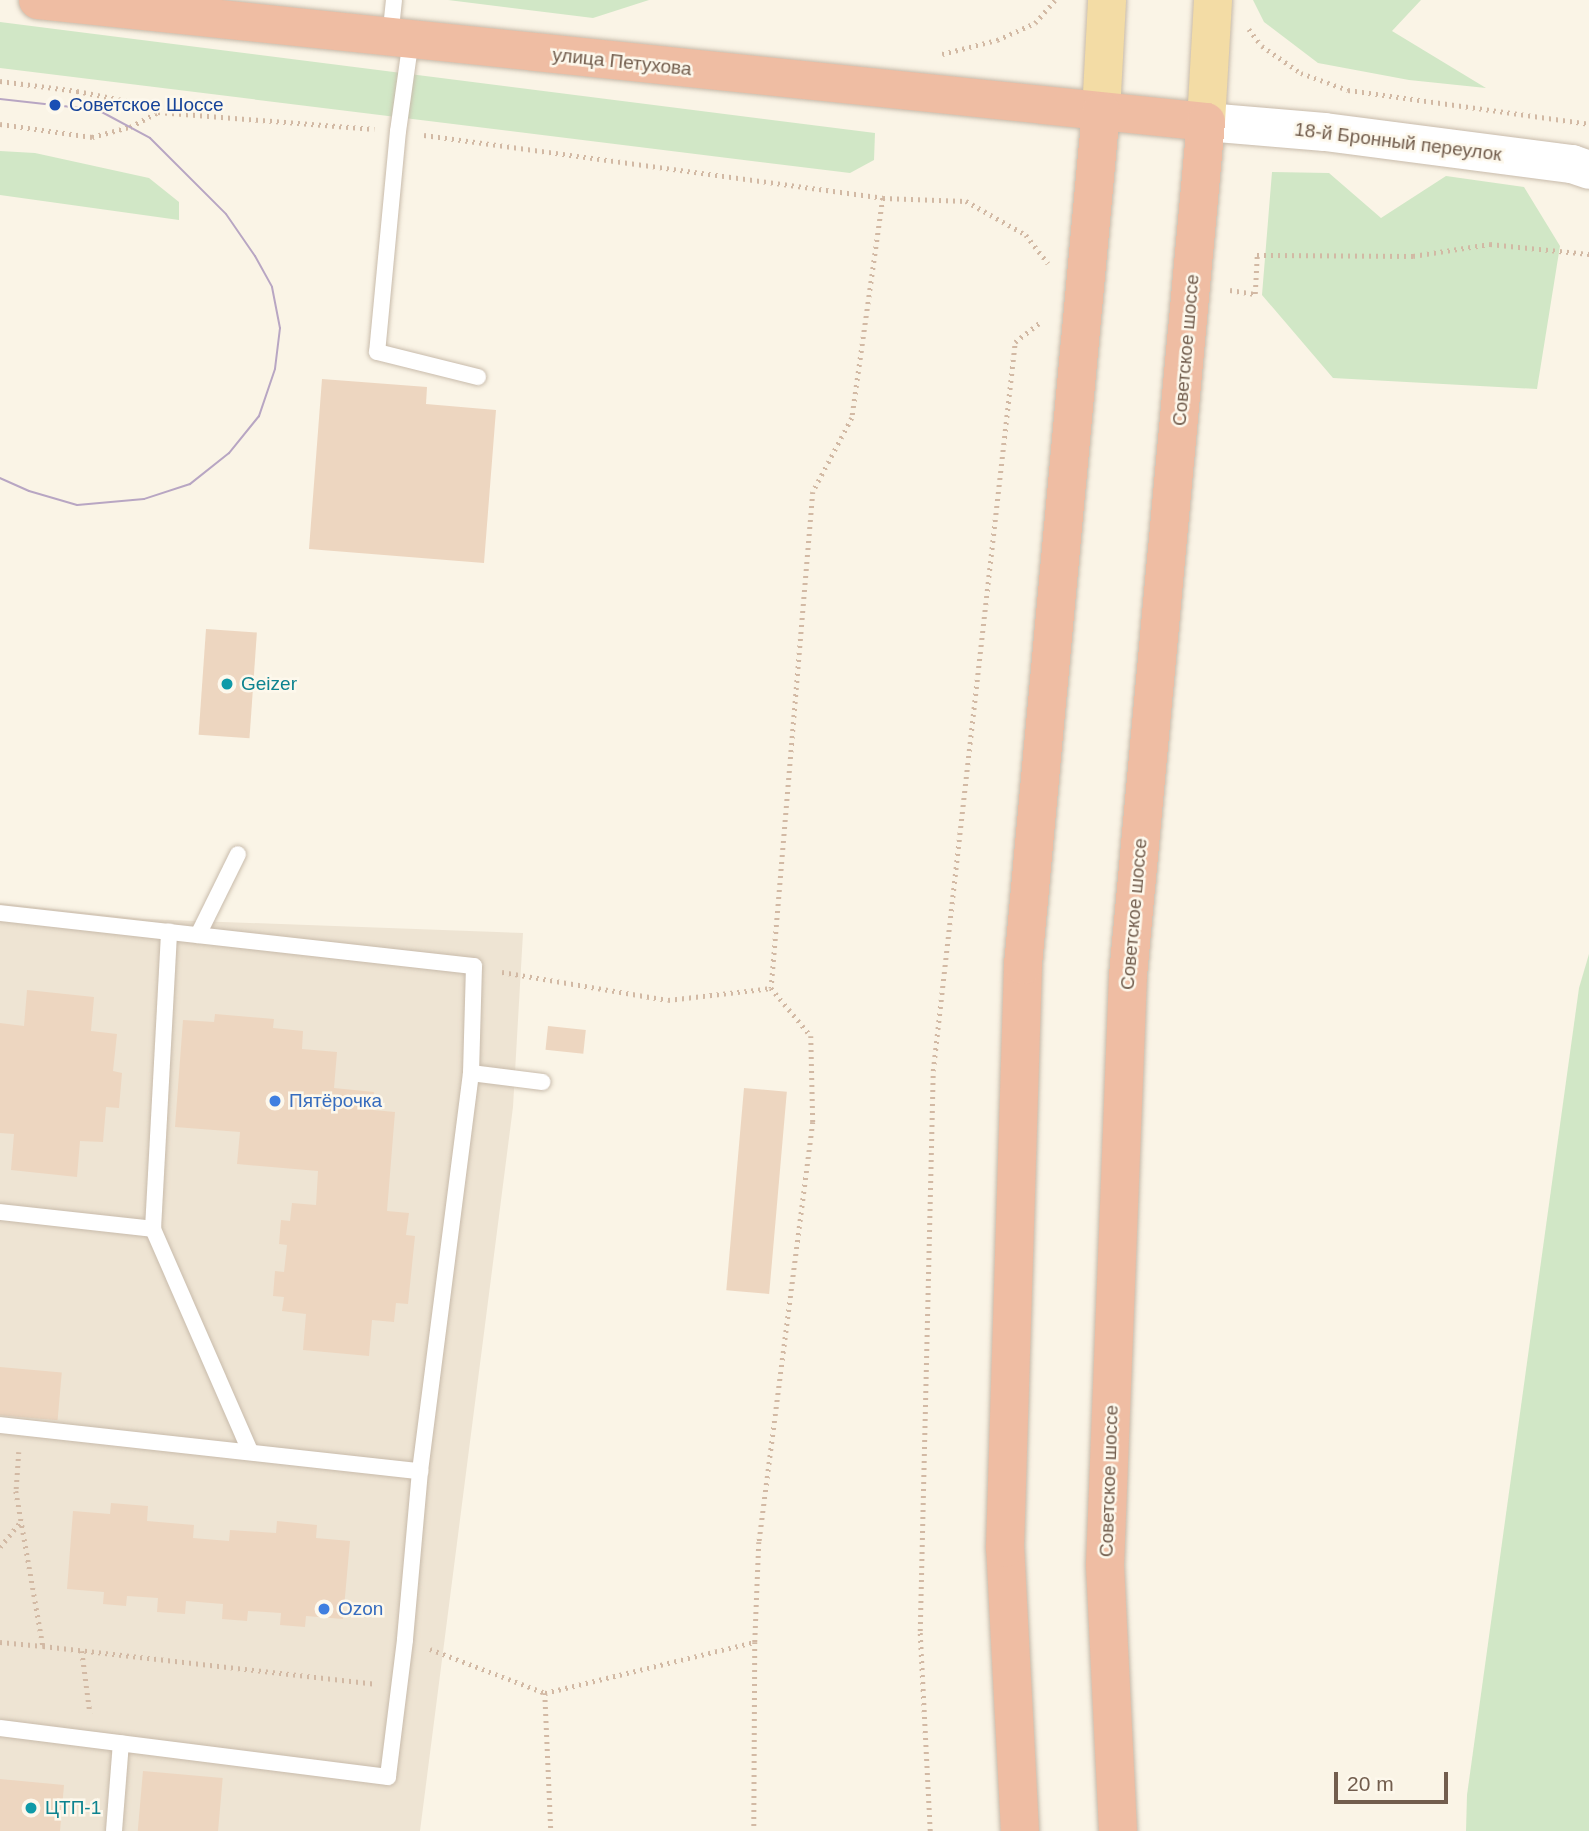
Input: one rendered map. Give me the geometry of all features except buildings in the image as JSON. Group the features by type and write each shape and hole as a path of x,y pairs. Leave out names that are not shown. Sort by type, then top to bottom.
{"highway":[{"name":"улица Петухова","path":"38,0 1206,122"},
{"path":"1020,1831 1005,1548 1023,965 1101,112"},
{"name":"Советское шоссе","path":"1118,1831 1105,1565 1128,975 1206,122"}],"main road":[{"path":"1101,112 1107,0"},
{"name":"Советское шоссе","path":"1206,122 1213,0"}],"street":[{"name":"18-й Бронный переулок","path":"1206,122 1325,132 1572,164 1589,170"}],"lane":[{"path":"394,0 401,38 398,131 377,352 478,377"},
{"path":"198,935 238,854"},
{"path":"0,913 474,967 471,1073 420,1471 405,1640 388,1777 0,1728"},
{"path":"169,931 153,1228 250,1451"},
{"path":"471,1073 542,1082"},
{"path":"0,1212 153,1228"},
{"path":"0,1425 420,1471"},
{"path":"114,1831 121,1743"}],"path":[{"path":"936,56 996,40 1035,23 1055,0"},
{"path":"1247,26 1262,46 1301,73 1348,90 1589,124"},
{"path":"0,81 77,91 127,101 158,112 398,131 883,198 852,418 813,492 771,988 811,1036 813,1122 759,1542 755,1642 754,1831"},
{"path":"0,124 92,138 130,127 158,112"},
{"path":"1228,290 1255,294 1257,255 1413,256 1490,244 1589,254"},
{"path":"930,1831 920,1631 933,1071 1015,342 1046,318"},
{"path":"474,967 668,1000 771,988"},
{"path":"21,1427 16,1491 43,1646"},
{"path":"0,1547 21,1521"},
{"path":"405,1640 545,1693 755,1642"},
{"path":"0,1642 400,1687"},
{"path":"82,1651 93,1740"},
{"path":"545,1693 551,1831"}],"shaded area":[{"path":"0,903 144,919 523,933 513,1107 420,1831 0,1831"}],"green space":[{"path":"448,0 649,0 593,18"},
{"path":"1253,0 1421,0 1392,31 1486,88 1409,80 1318,63 1264,22"},
{"path":"0,22 875,133 874,160 850,173 0,68"},
{"path":"0,151 35,153 149,178 179,202 179,220 0,195"},
{"path":"1272,172 1329,173 1381,218 1446,176 1524,187 1560,246 1537,389 1333,378 1262,295"},
{"path":"1589,954 1589,1831 1466,1831 1467,1795 1579,988"}],"tram line":[{"path":"0,99 98,110 150,138 226,214 255,256 272,287 280,328 275,369 259,416 229,453 190,484 144,499 77,505 29,491 0,478"}],"place":[{"name":"Советское Шоссе","path":"55,105"},
{"name":"Geizer","path":"227,684"},
{"name":"Пятёрочка","path":"275,1101"},
{"name":"Ozon","path":"324,1609"},
{"name":"ЦТП-1","path":"31,1808"}]}
